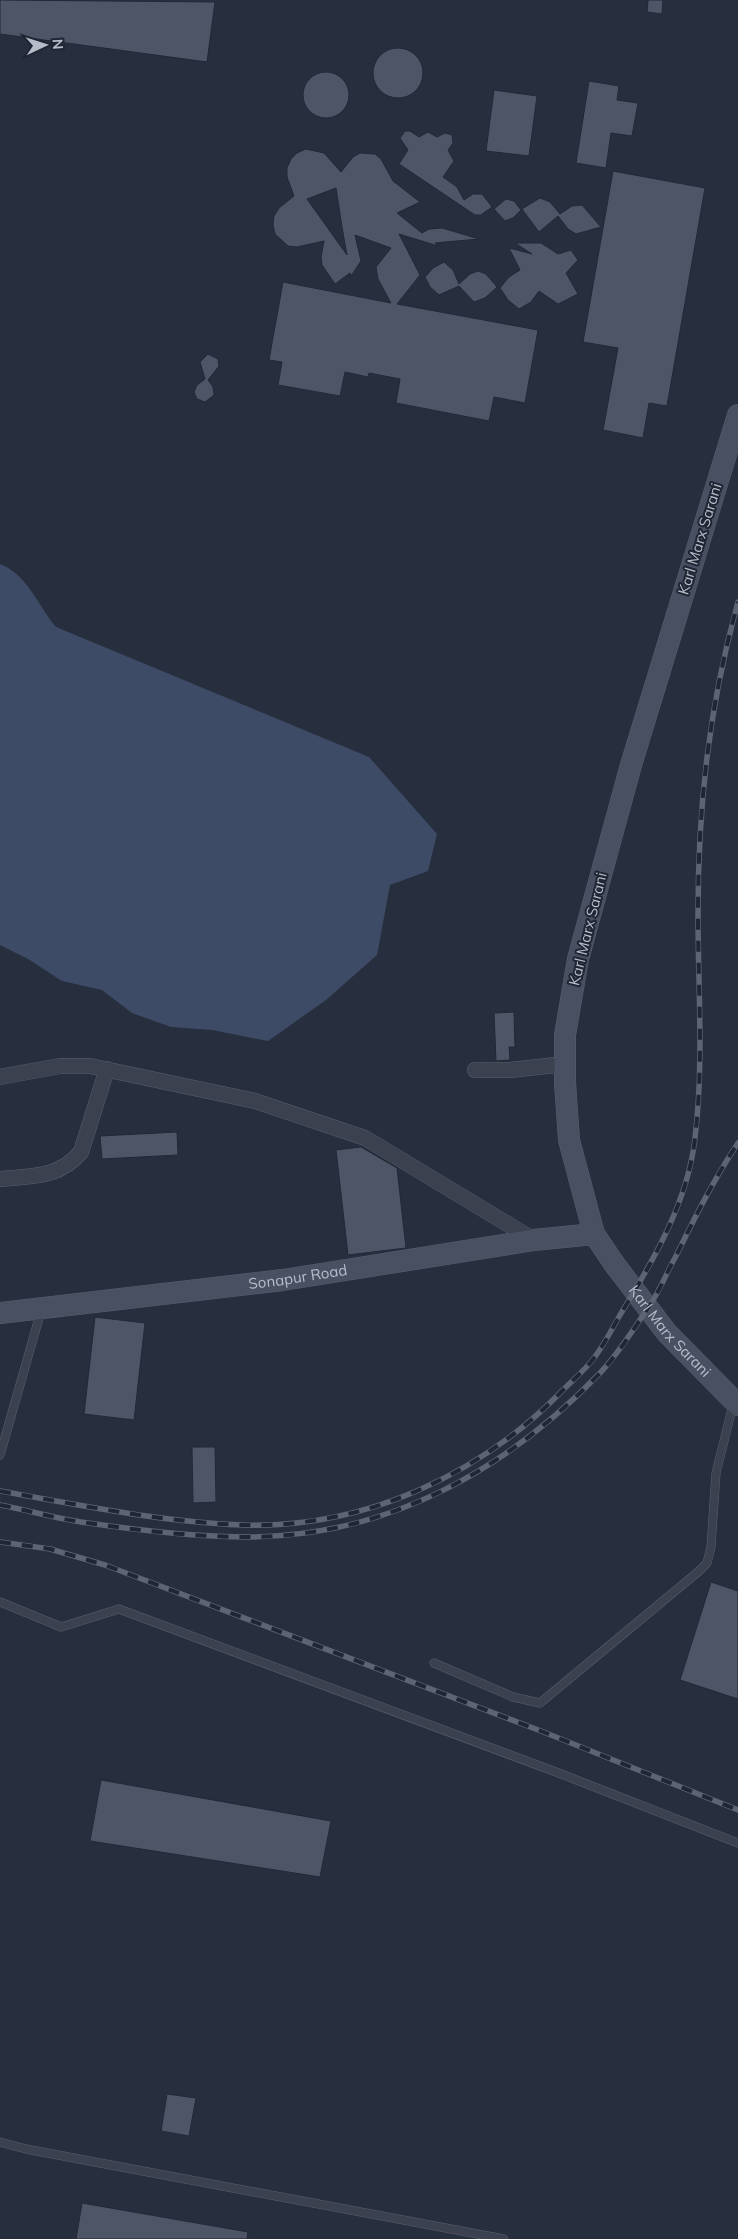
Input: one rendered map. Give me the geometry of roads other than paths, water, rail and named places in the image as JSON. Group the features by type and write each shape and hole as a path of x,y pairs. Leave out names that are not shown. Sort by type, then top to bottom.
{"main road":[{"name":"Karl Marx Sarani","path":"736,1403 667,1333 594,1234 569,1140 565,1035 578,959 630,765 738,415"},
{"name":"Sonapur Road","path":"0,1313 282,1280 434,1258 534,1240 594,1234"}],"street":[{"path":"475,1070 492,1071 565,1064"},
{"path":"0,1077 60,1066 90,1066 255,1101 365,1138 534,1240"},
{"path":"0,1179 40,1175 61,1170 72,1162 80,1152 107,1069"}],"lane":[{"path":"0,1455 41,1309"},
{"path":"434,1663 512,1697 540,1703 698,1572 707,1563 711,1547 716,1473 736,1403"},
{"path":"0,1602 61,1627 119,1609 556,1772 738,1843"},
{"path":"0,2142 26,2149 190,2181 504,2239"}],"water":[{"path":"0,564 10,569 25,583 56,627 369,757 437,834 428,871 390,885 377,955 326,1000 268,1041 212,1030 171,1027 132,1013 102,990 62,981 28,959 0,945"}],"railway":[{"path":"0,1491 121,1512 212,1523 242,1525 287,1524 332,1518 375,1506 417,1491 458,1471 496,1447 531,1420 591,1362 645,1274 677,1208 691,1162 698,1110 699,1082 698,943 700,834 703,795 713,718 728,641 738,602"},
{"path":"0,1505 71,1520 122,1528 226,1537 247,1537 298,1534 348,1525 395,1511 441,1492 484,1468 525,1440 564,1408 608,1365 654,1299 705,1198 738,1143"},
{"path":"0,1542 50,1549 105,1565 541,1731 738,1810"}]}
